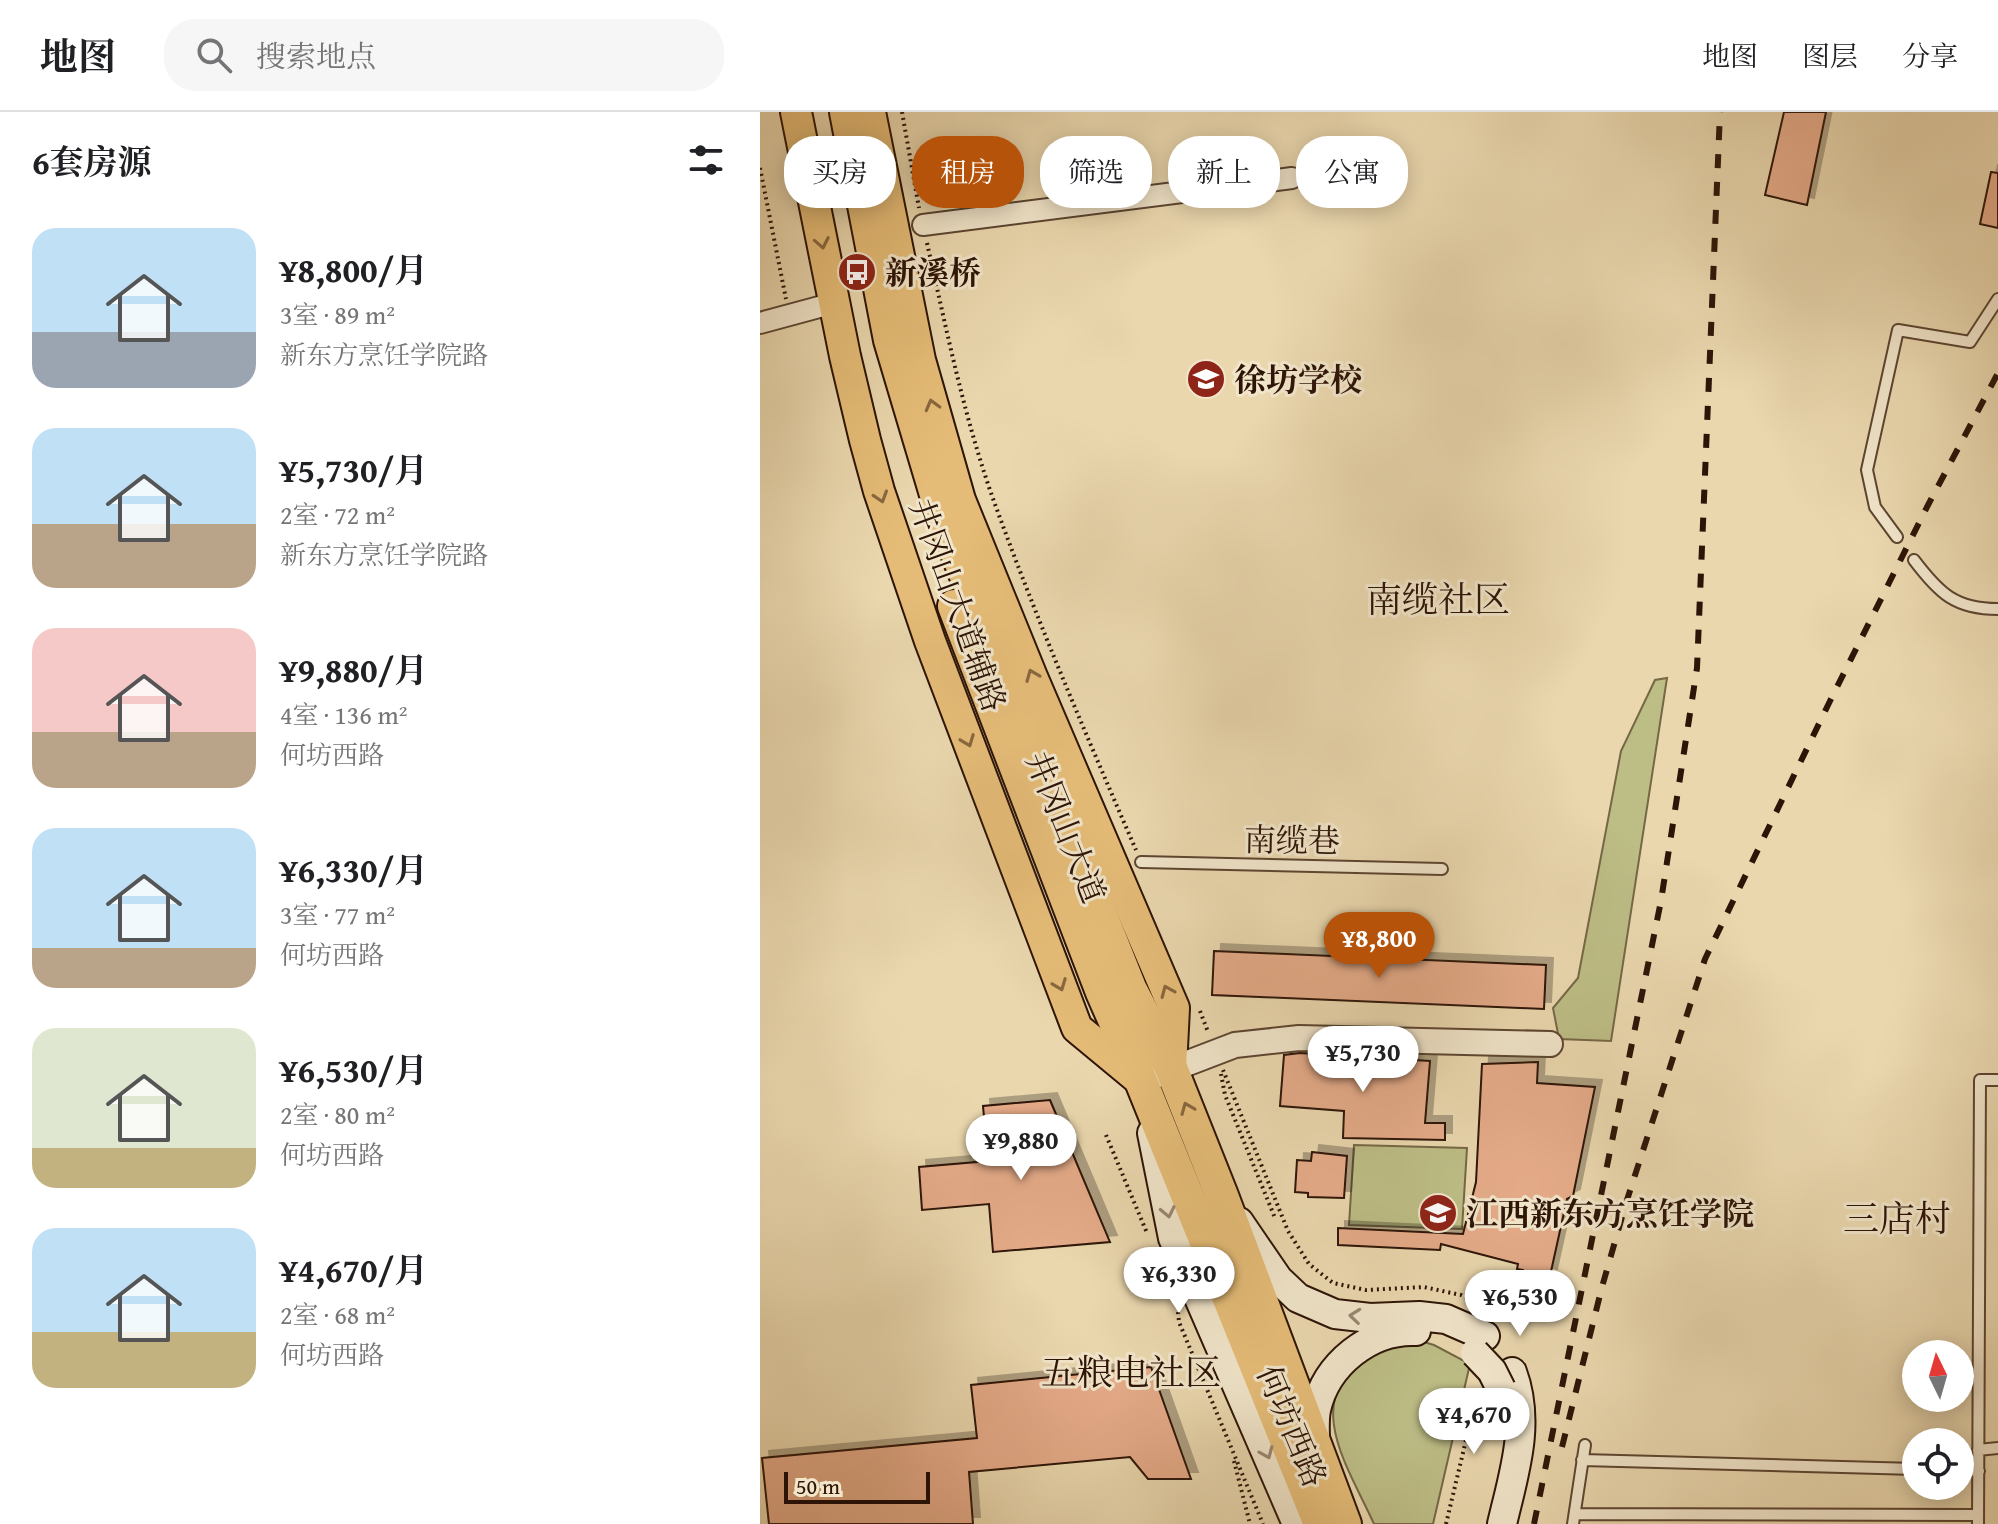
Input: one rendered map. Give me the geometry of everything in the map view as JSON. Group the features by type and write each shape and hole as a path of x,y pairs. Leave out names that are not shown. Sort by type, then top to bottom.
{"highway":[{"name":"井冈山大道","path":"827,112 870,344 918,513 1102,992 1320,1524"},
{"name":"井冈山大道","path":"846,112 890,340 943,518 1130,988 1171,1068 1345,1524"}],"main road":[{"name":"井冈山大道辅路","path":"796,112 834,303 879,491 930,641 1077,1028 1141,1081"},
{"name":"井冈山大道辅路","path":"870,112 920,360 960,500 1174,1008 1171,1068"},
{"name":"何坊西路","path":"1141,1081 1173,1238 1297,1524"},
{"name":"何坊西路","path":"1222,1196 1278,1279 1298,1298 1335,1314 1370,1318 1419,1316 1446,1319 1480,1344 1492,1371 1519,1392 1522,1412 1521,1439 1502,1524"},
{"name":"何坊西路","path":"1314,1443 1316,1409 1329,1379 1353,1349 1383,1336 1411,1331 1444,1334 1480,1344"},
{"name":"何坊西路","path":"1484,1524 1505,1430 1506,1380"}],"street":[{"path":"923,225 1292,178"},
{"path":"760,323 834,303"},
{"path":"1141,1081 1235,1045 1299,1038 1550,1044"}],"lane":[{"path":"1897,537 1875,507 1867,470 1898,330 1970,342 1998,299"},
{"path":"1914,560 1932,585 1956,603 1998,609"},
{"name":"南缆巷","path":"1141,862 1442,869"},
{"path":"1585,1445 1574,1519 1978,1519 1980,1080 1998,1080"},
{"path":"1978,1450 1998,1448"},
{"path":"1582,1460 1902,1469"},
{"path":"1974,1471 1979,1471"}],"path":[{"path":"902,112 923,225 964,405 996,507 1141,862"},
{"path":"760,168 790,315"},
{"path":"1196,1001 1231,1089"},
{"path":"1225,1095 1275,1218"},
{"path":"1106,1135 1152,1246"},
{"path":"1231,1447 1250,1524"}],"green space":[{"path":"1667,678 1611,1041 1559,1039 1553,1008 1578,978 1621,751 1655,680"},
{"path":"1354,1145 1467,1148 1462,1229 1349,1225"},
{"path":"1417,1340 1434,1345 1470,1364 1433,1524 1374,1524 1336,1438 1333,1416 1336,1395 1345,1375 1364,1357"}],"building":[{"path":"1784,112 1826,112 1807,205 1765,195"},
{"path":"1991,172 1998,173 1998,228 1980,224"},
{"path":"1214,951 1546,965 1544,1009 1212,995"},
{"path":"1300,1053 1430,1061 1425,1123 1445,1123 1445,1140 1343,1138 1344,1111 1280,1106 1284,1055"},
{"path":"1538,1062 1537,1083 1595,1087 1573,1196 1567,1199 1550,1276 1543,1274 1535,1313 1516,1309 1523,1270 1517,1269 1518,1264 1441,1244 1440,1250 1338,1245 1338,1228 1463,1234 1476,1182 1482,1064"},
{"path":"1050,1100 1110,1242 993,1252 989,1204 922,1210 919,1167 988,1161 983,1106"},
{"path":"1312,1152 1347,1156 1344,1198 1308,1197 1308,1193 1295,1192 1297,1160 1311,1161"},
{"path":"1151,1367 1191,1479 1148,1479 1130,1457 969,1472 973,1524 769,1524 762,1458 977,1438 971,1385"}],"railway":[{"path":"1534,1524 1661,901 1697,668 1720,112"},
{"path":"1562,1447 1626,1203 1705,959 1830,701 1998,373"}],"place":[{"name":"新溪桥","path":"857,272"},
{"name":"徐坊学校","path":"1206,379"},
{"name":"江西新东方烹饪学院","path":"1438,1213"}],"district":[{"name":"南缆社区","path":"1438,598"},
{"name":"三店村","path":"1897,1217"},
{"name":"五粮电社区","path":"1131,1371"}]}
